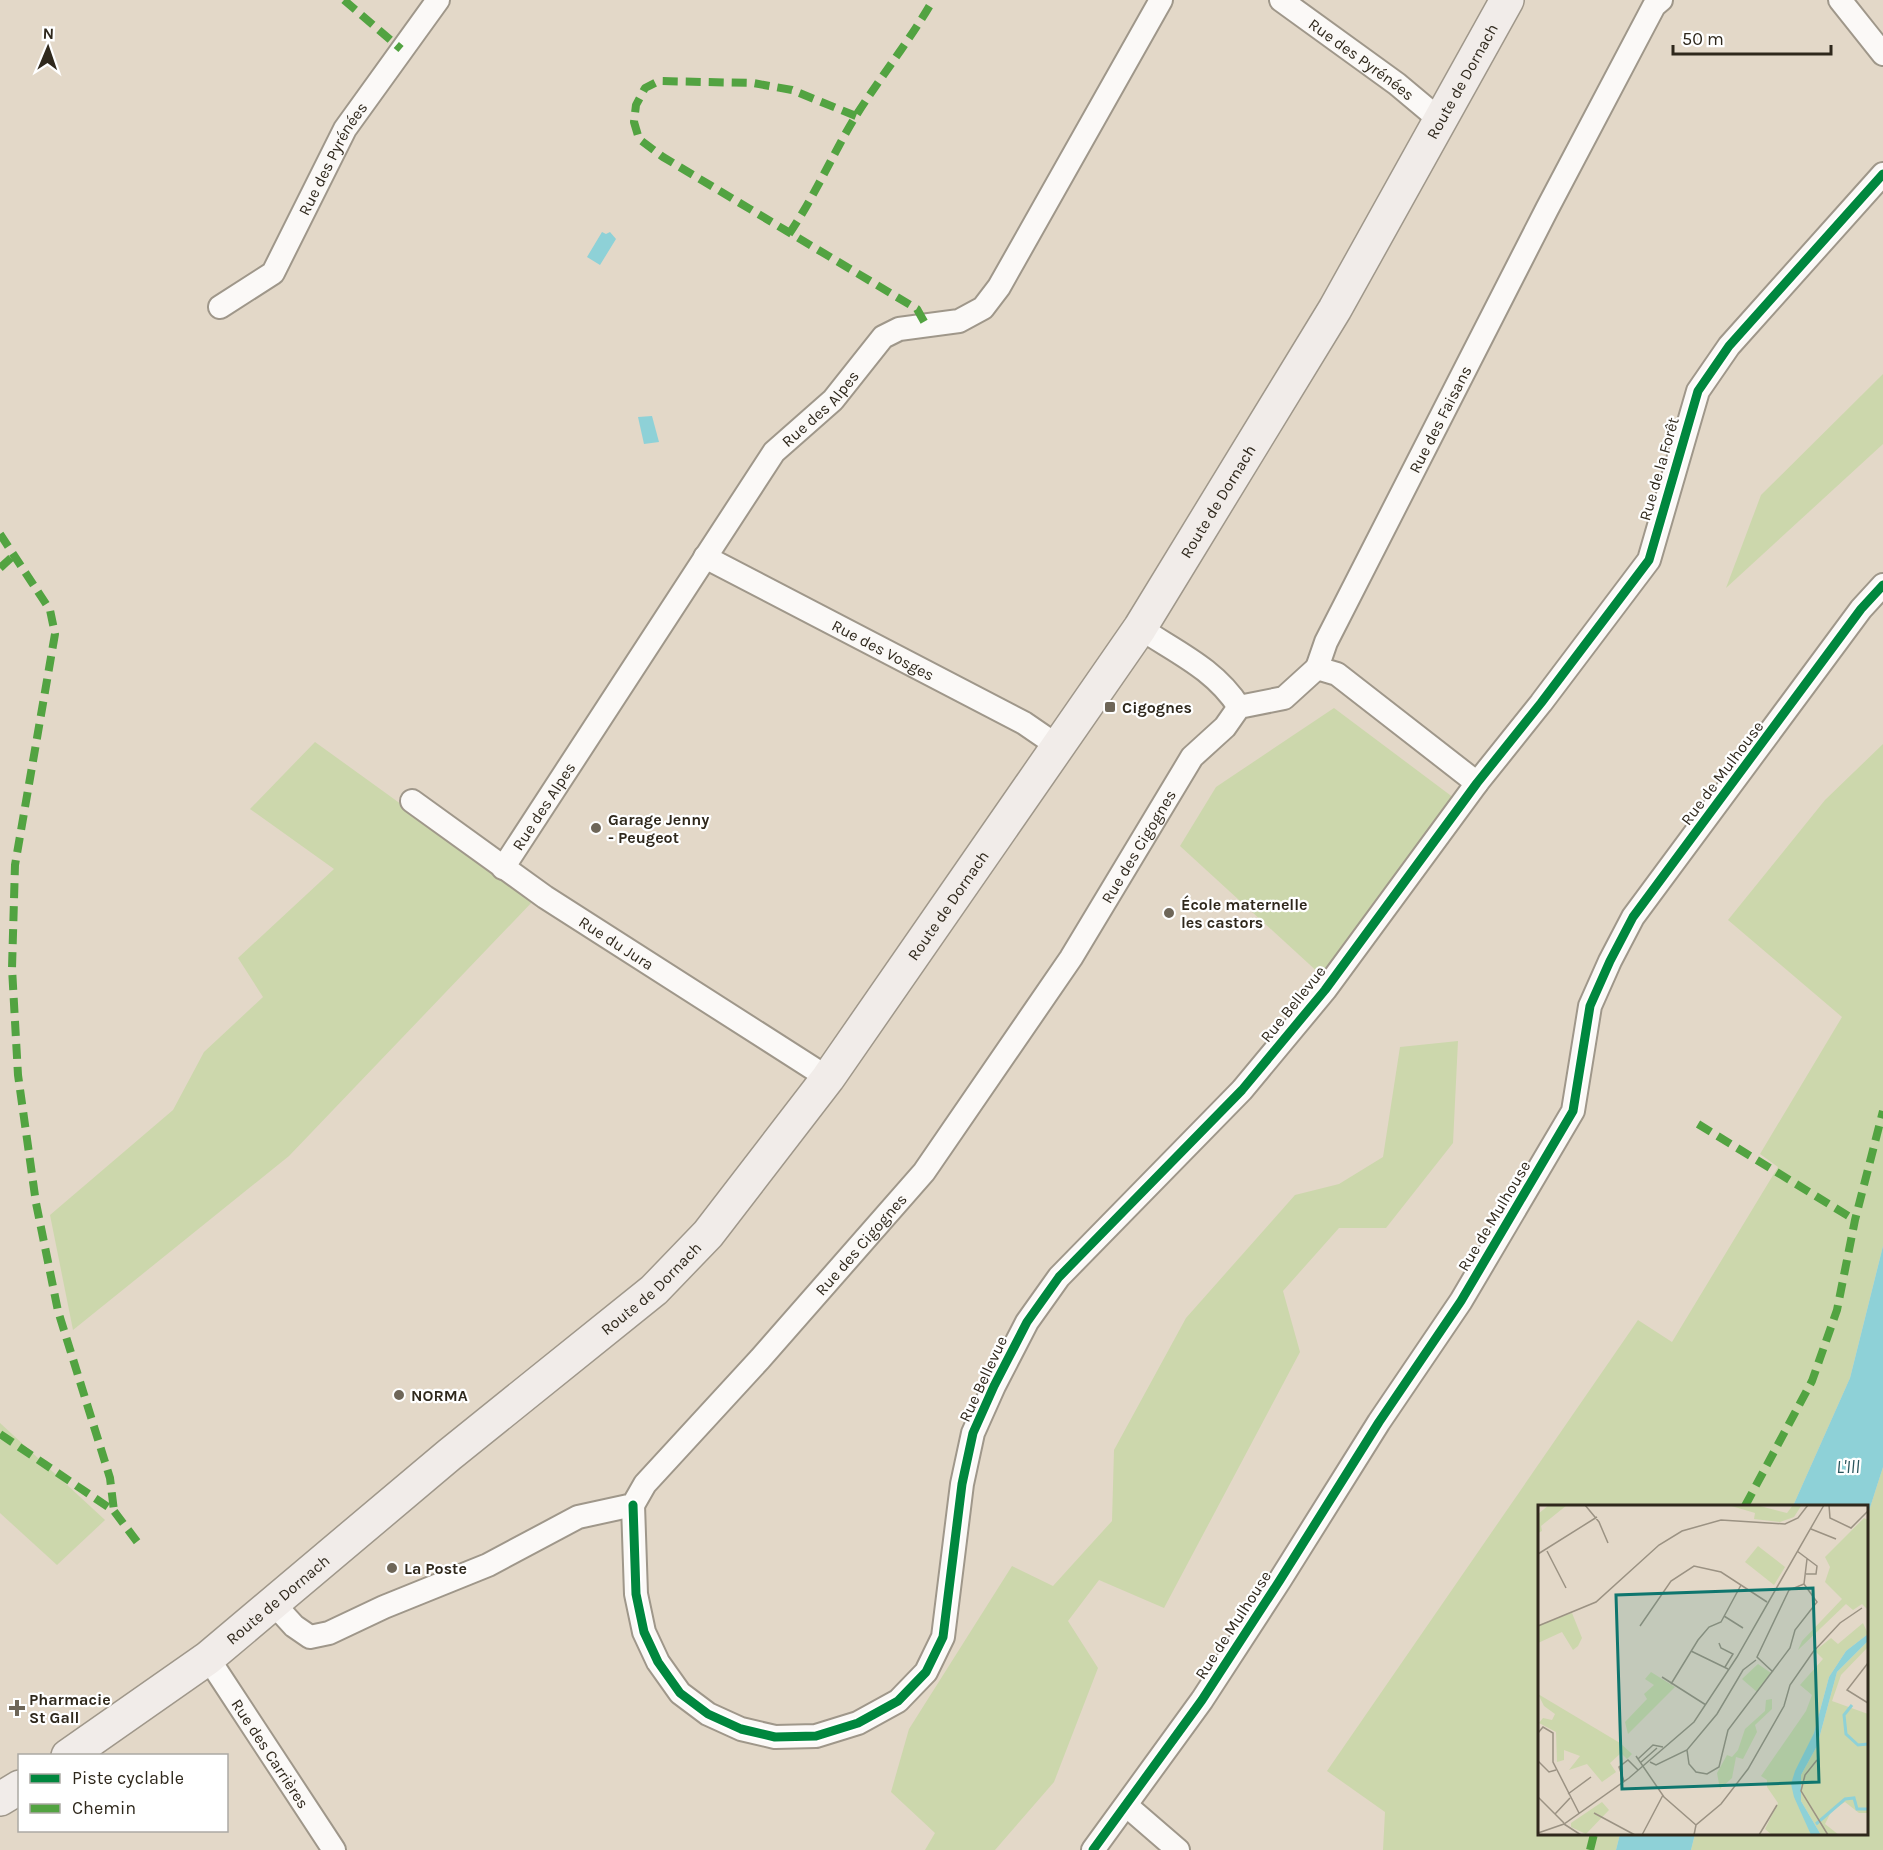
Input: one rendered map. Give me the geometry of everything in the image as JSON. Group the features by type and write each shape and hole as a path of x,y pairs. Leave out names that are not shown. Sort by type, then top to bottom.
{"main road":[{"name":"Route de Dornach","path":"69,1754 208,1658 449,1455 654,1290 708,1234 828,1078 1140,628 1329,319 1507,0"},
{"path":"0,1799 18,1788"}],"street":[{"name":"Rue des Pyrénées","path":"220,307 273,273 345,129 438,0"},
{"name":"Rue des Alpes","path":"502,868 774,452 833,400 883,337 899,329 959,321 983,308 999,287 1161,0"},
{"name":"Rue des Pyrénées","path":"1281,0 1398,84 1440,120"},
{"name":"Rue des Faisans","path":"1317,668 1326,642 1552,199 1654,6 1661,0"},
{"path":"1840,0 1883,54"},
{"name":"Rue de la Forêt","path":"1477,783 1542,703 1649,560 1698,391 1729,346 1883,174"},
{"name":"Rue des Vosges","path":"705,557 1024,723 1059,747"},
{"name":"Rue de Mulhouse","path":"1093,1850 1202,1700 1379,1422 1461,1301 1573,1111 1590,1006 1633,917 1861,609 1883,585"},
{"path":"1140,628 1208,671 1229,692 1239,707 1284,698 1317,668 1337,674 1477,783"},
{"name":"Rue des Cigognes","path":"633,1505 645,1484 760,1359 924,1172 1071,958 1192,757 1225,727 1239,707"},
{"name":"Rue Bellevue","path":"633,1505 636,1594 644,1632 658,1662 680,1693 708,1714 741,1729 775,1737 816,1736 858,1724 898,1701 926,1672 943,1637 962,1484 974,1433 994,1386 1027,1322 1059,1277 1242,1090 1325,990 1477,783"},
{"name":"Rue du Jura","path":"412,801 502,868 828,1078"},
{"path":"273,1603 294,1626 310,1637 329,1633 384,1607 488,1565 579,1517 633,1505"},
{"name":"Rue des Carrières","path":"208,1658 334,1850"},
{"path":"1126,1806 1178,1850"}],"green space":[{"path":"1883,374 1883,444 1726,588 1761,495"},
{"path":"1334,708 1454,798 1321,975 1180,846 1216,787"},
{"path":"315,742 534,900 289,1156 73,1330 50,1215 173,1110 204,1052 263,997 238,958 334,869 250,809"},
{"path":"1883,744 1883,1246 1850,1378 1793,1505 1538,1505 1538,1835 1620,1835 1616,1850 1383,1850 1385,1812 1327,1771 1638,1320 1672,1342 1778,1167 1760,1154 1842,1017 1728,920 1825,800"},
{"path":"1458,1041 1453,1143 1386,1228 1339,1228 1283,1291 1300,1352 1164,1608 1099,1580 1068,1621 1098,1668 1054,1782 995,1850 925,1850 935,1833 891,1792 909,1729 1012,1566 1053,1586 1112,1521 1114,1450 1186,1318 1295,1195 1339,1184 1383,1157 1400,1047"},
{"path":"0,1423 105,1520 57,1565 0,1513"},
{"path":"1883,1467 1883,1850 1691,1850 1695,1835 1868,1835 1868,1514"}],"water":[{"path":"602,232 606,234 610,232 616,239 600,265 587,257"},
{"path":"652,416 659,442 644,444 638,417"},
{"name":"L'Ill","path":"1883,1246 1883,1467 1868,1514 1868,1505 1793,1505 1850,1378"},
{"path":"1620,1835 1695,1835 1691,1850 1616,1850"}],"marked path":[{"path":"344,0 401,49"},
{"path":"789,234 857,114 933,0"},
{"path":"856,116 792,90 753,83 659,81 645,88 636,105 634,122 639,139 663,157 917,309 926,325"},
{"path":"0,534 50,610 55,634 15,865 12,968 18,1075 36,1203 58,1311 110,1478 114,1511"},
{"path":"0,568 13,556"},
{"path":"1746,1505 1812,1381 1837,1310 1855,1220 1883,1111"},
{"path":"1698,1124 1855,1220"},
{"path":"0,1434 114,1511 138,1543"},
{"path":"1590,1850 1594,1835"}],"cycle path":[{"path":"633,1505 636,1594 644,1632 658,1662 680,1693 708,1714 741,1729 775,1737 816,1736 858,1723 898,1701 926,1672 943,1637 962,1484 973,1433 1027,1322 1059,1277 1242,1090 1325,990 1477,783 1541,703 1649,560 1698,391 1729,346 1883,174"},
{"path":"1093,1850 1202,1700 1280,1580 1379,1422 1461,1301 1573,1111 1590,1006 1633,917 1861,609 1883,585"}],"place":[{"name":"Cigognes","path":"1110,707"},
{"name":"Garage Jenny - Peugeot","path":"596,828"},
{"name":"École maternelle les castors","path":"1169,913"},
{"name":"NORMA","path":"399,1395"},
{"name":"La Poste","path":"392,1568"},
{"name":"Pharmacie St Gall","path":"17,1708"}]}
